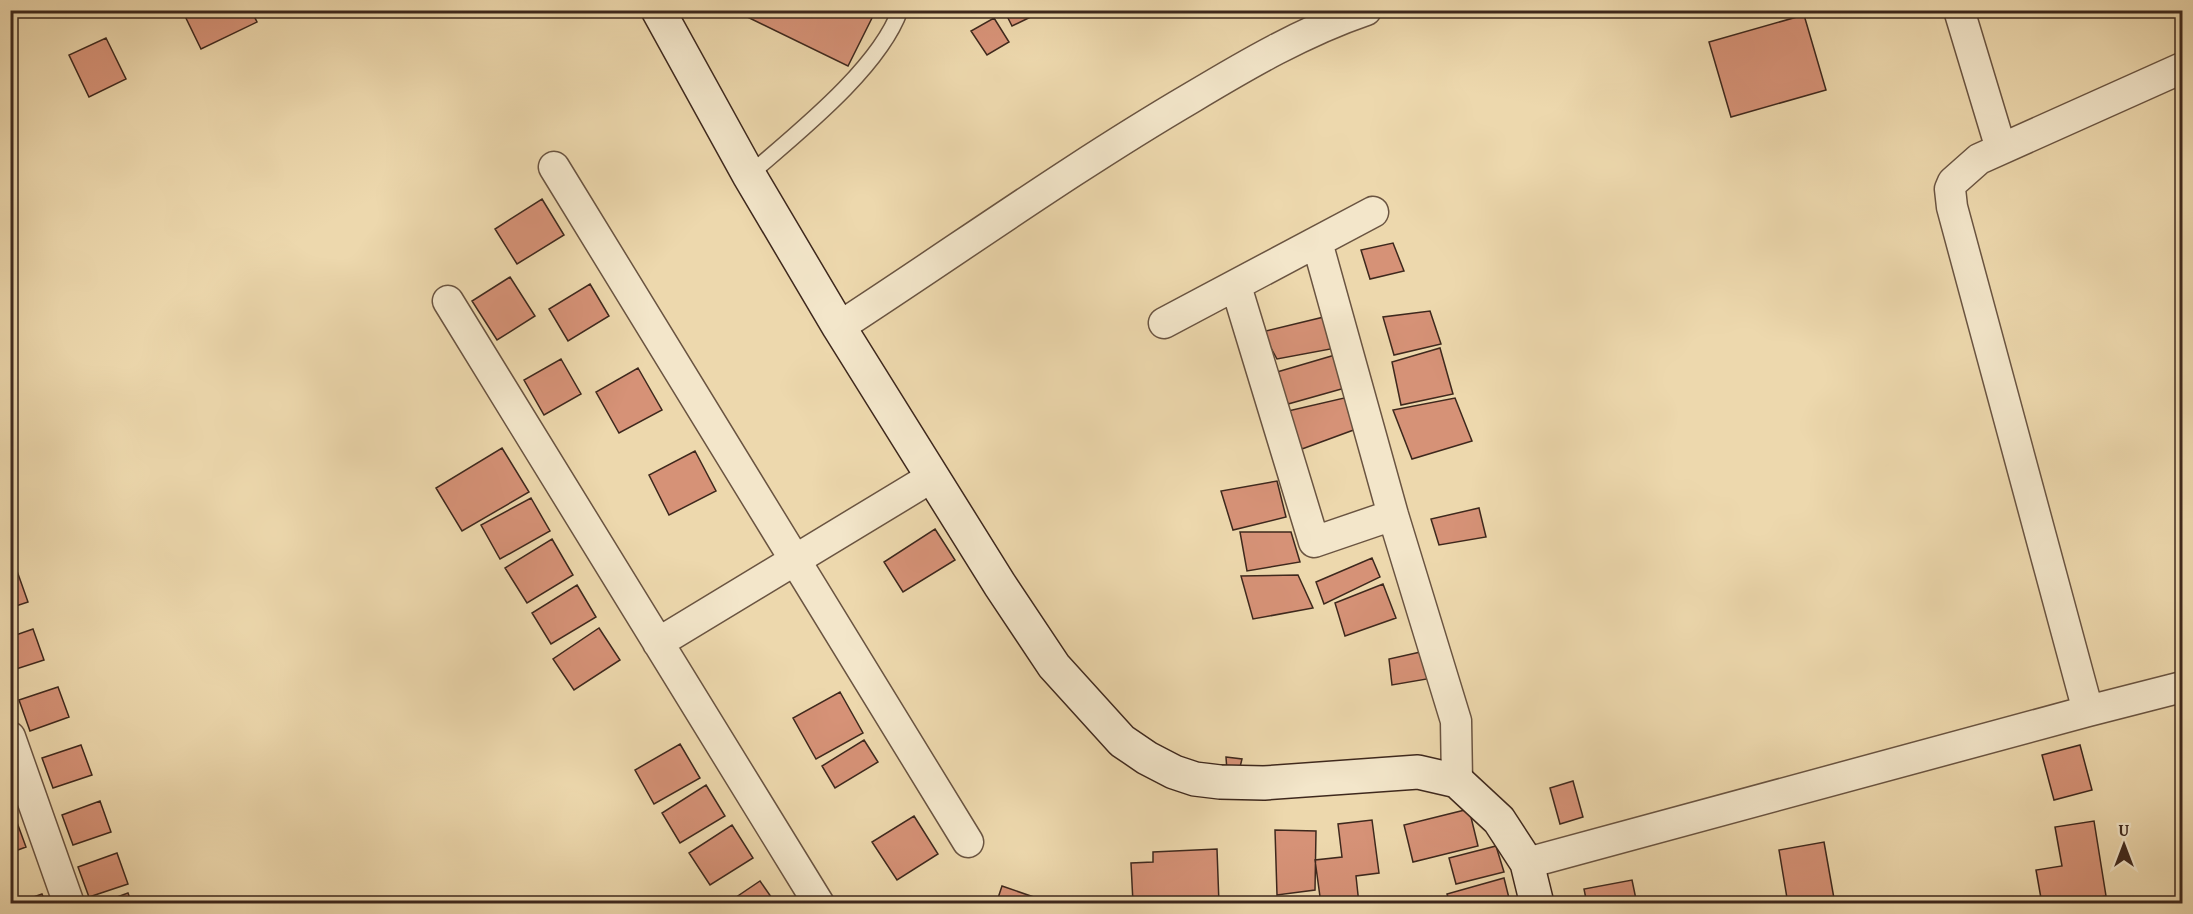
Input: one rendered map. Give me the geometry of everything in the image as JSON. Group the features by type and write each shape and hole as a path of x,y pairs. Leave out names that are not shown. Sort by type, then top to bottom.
{"street":[{"path":"658,10 749,175 839,327 1000,585 1054,666 1122,741 1147,758 1174,772 1195,779 1220,782 1264,783 1418,772 1457,781 1499,820 1527,863 1537,903"},
{"path":"839,327 1138,129 1246,66 1339,19 1366,10"},
{"path":"1959,10 2001,148"},
{"path":"2088,711 1952,207 1950,189 1953,182 1979,159 2182,68"},
{"path":"554,167 968,842"},
{"path":"1164,323 1373,212"},
{"path":"1317,242 1393,514 1456,721 1457,781"},
{"path":"1236,285 1314,542 1393,514"},
{"path":"448,301 819,903"},
{"path":"658,643 932,477"},
{"path":"1527,863 2182,687"},
{"path":"10,737 69,903"}],"lane":[{"path":"749,175 823,110 857,75 882,42 900,10"}],"building":[{"path":"182,10 251,10 257,22 201,49"},
{"path":"733,10 876,10 848,66"},
{"path":"1004,10 1045,10 1012,26"},
{"path":"1804,15 1826,90 1731,117 1709,42"},
{"path":"994,18 1009,42 987,55 971,31"},
{"path":"106,38 126,79 89,97 69,55"},
{"path":"542,199 564,235 517,264 495,229"},
{"path":"1393,243 1404,271 1370,279 1361,250"},
{"path":"510,277 535,316 497,340 472,301"},
{"path":"590,284 609,316 568,341 549,309"},
{"path":"1430,311 1441,344 1394,355 1383,317"},
{"path":"1328,316 1336,348 1277,359 1262,332"},
{"path":"1440,348 1453,394 1401,405 1392,362"},
{"path":"1335,355 1345,388 1288,404 1277,372"},
{"path":"561,359 581,394 544,415 524,380"},
{"path":"638,368 662,410 619,433 596,392"},
{"path":"1344,398 1359,428 1302,449 1288,411"},
{"path":"1455,398 1472,441 1412,459 1393,410"},
{"path":"502,448 529,492 462,531 436,488"},
{"path":"695,451 716,491 669,515 649,475"},
{"path":"1277,481 1286,517 1233,530 1221,491"},
{"path":"531,498 550,531 500,559 481,525"},
{"path":"1479,508 1486,537 1439,545 1431,519"},
{"path":"935,529 955,560 903,592 884,562"},
{"path":"1240,532 1291,532 1300,562 1247,571"},
{"path":"552,539 573,575 527,603 505,568"},
{"path":"1372,558 1380,577 1324,604 1316,582"},
{"path":"17,571 28,602 10,608 10,574"},
{"path":"1298,575 1313,608 1253,619 1241,576"},
{"path":"1383,584 1396,618 1345,636 1335,603"},
{"path":"577,585 596,617 551,644 532,613"},
{"path":"599,628 620,660 574,690 553,659"},
{"path":"33,629 44,660 10,671 10,637"},
{"path":"1425,651 1427,679 1392,685 1389,659"},
{"path":"58,687 69,717 30,731 19,700"},
{"path":"840,692 863,733 816,759 793,718"},
{"path":"864,740 878,762 835,788 822,766"},
{"path":"680,744 700,778 654,804 635,770"},
{"path":"81,745 92,775 53,788 42,758"},
{"path":"2080,745 2092,790 2054,800 2042,755"},
{"path":"1226,757 1242,759 1239,771 1227,771"},
{"path":"1573,781 1583,817 1560,824 1550,788"},
{"path":"706,785 725,816 680,843 662,813"},
{"path":"100,801 111,832 73,845 62,815"},
{"path":"1469,809 1478,846 1413,862 1404,825"},
{"path":"914,816 938,854 897,880 872,842"},
{"path":"15,817 26,847 10,853 10,818"},
{"path":"1372,820 1379,873 1356,876 1359,904 1321,904 1315,860 1342,857 1338,824"},
{"path":"2094,821 2106,896 2061,904 2042,904 2036,870 2062,866 2055,827"},
{"path":"732,825 753,858 710,885 689,853"},
{"path":"1275,830 1316,831 1315,890 1277,895"},
{"path":"1824,842 1835,904 1788,904 1779,850"},
{"path":"1496,846 1504,872 1456,884 1449,858"},
{"path":"1217,849 1219,904 1133,903 1131,863 1153,862 1153,852"},
{"path":"117,853 128,884 89,897 78,867"},
{"path":"1504,878 1509,898 1490,904 1450,904 1447,894"},
{"path":"1632,880 1637,904 1587,904 1584,889"},
{"path":"760,881 776,904 726,904"},
{"path":"1002,886 1054,904 996,904"},
{"path":"128,893 132,904 98,904"},
{"path":"42,894 46,904 14,904"}]}
